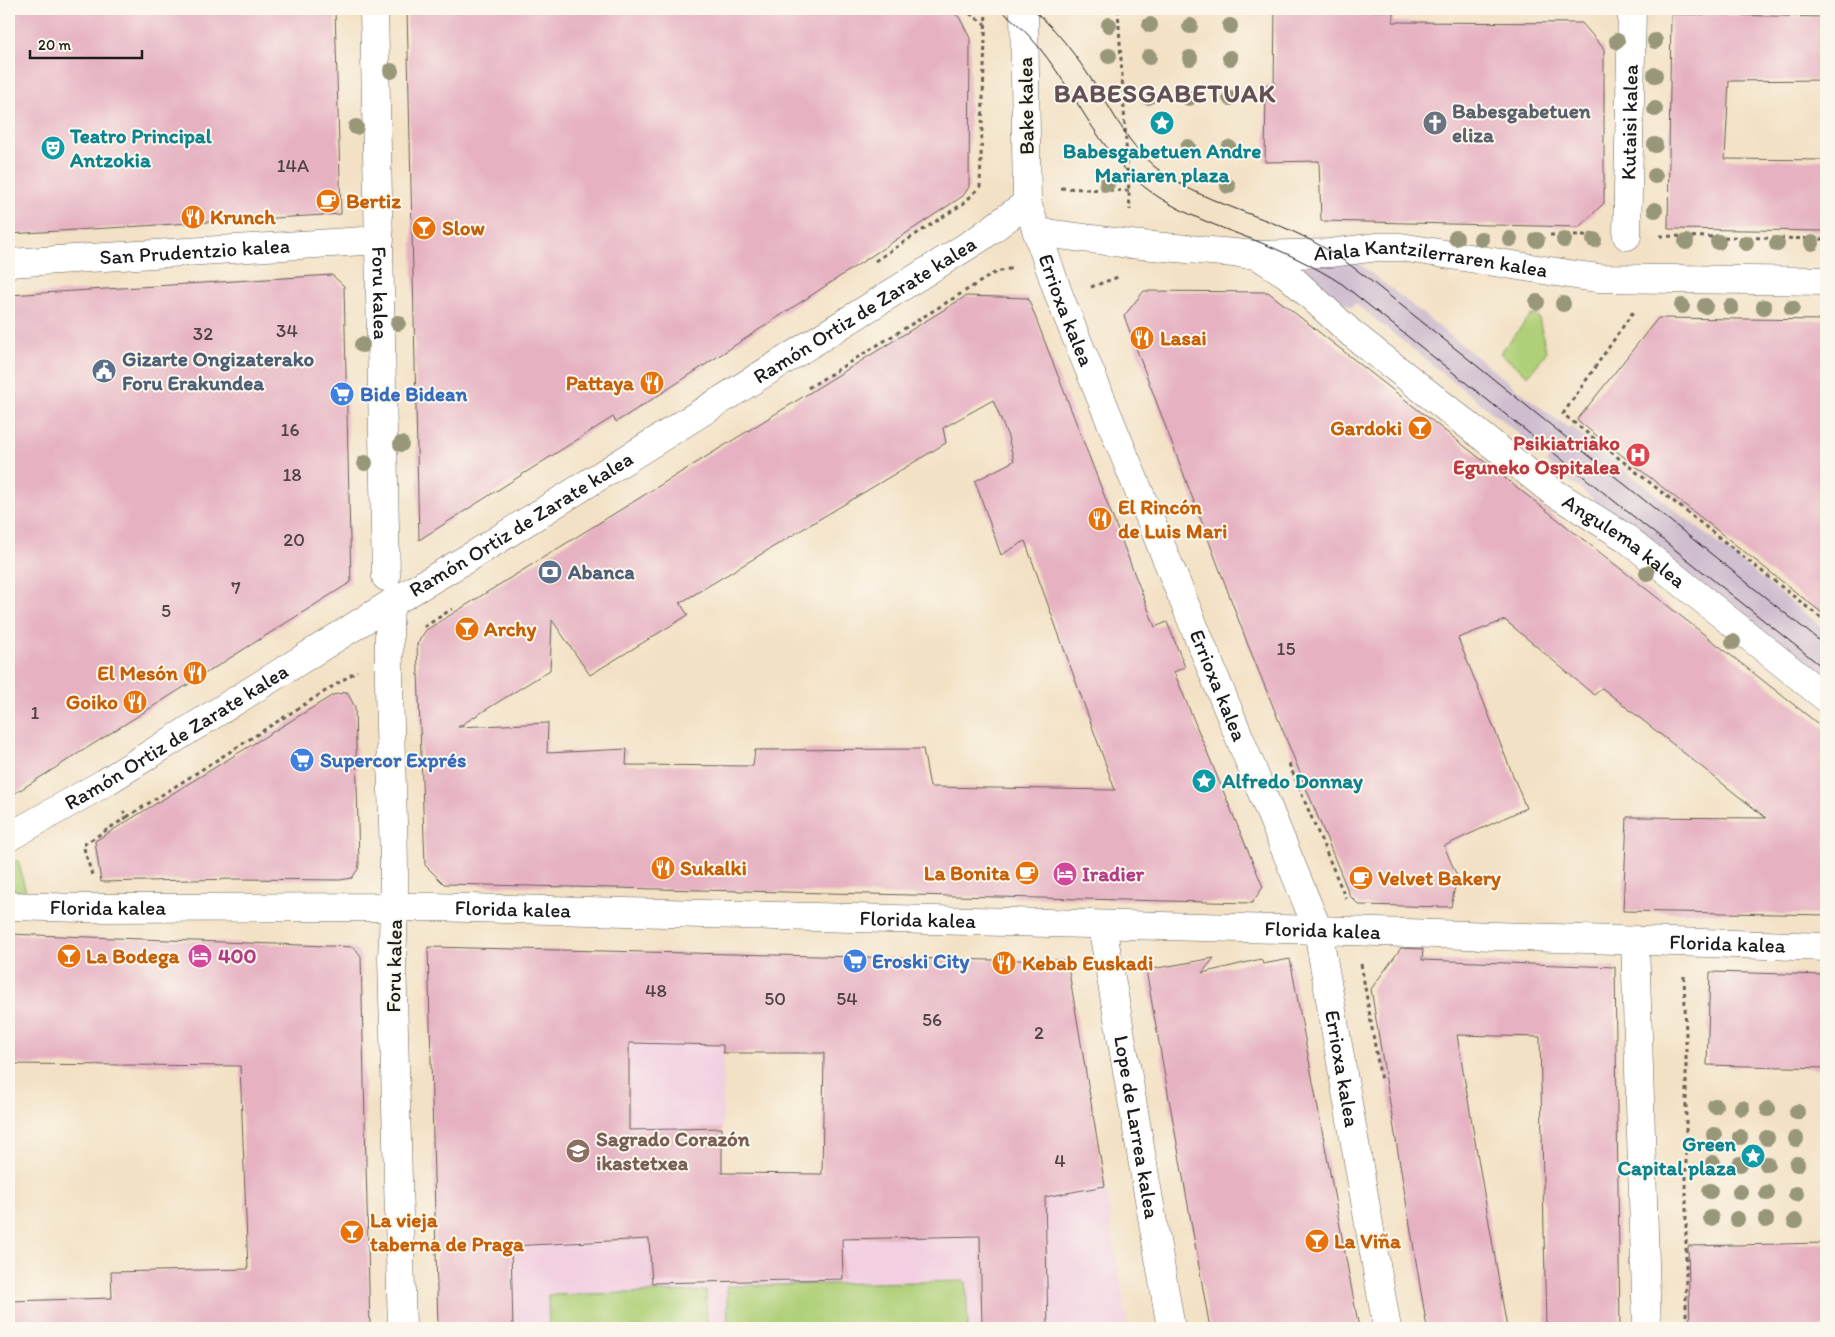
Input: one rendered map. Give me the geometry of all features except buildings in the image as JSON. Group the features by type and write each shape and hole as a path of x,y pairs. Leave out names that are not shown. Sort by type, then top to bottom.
{"street":[{"name":"Foru kalea","path":"374,9 386,577"},
{"name":"Bake kalea","path":"1024,9 1027,203"},
{"name":"Kutaisi kalea","path":"1627,236 1632,9"},
{"name":"Errioxa kalea","path":"1027,203 1060,298 1318,930 1388,1328"},
{"name":"Ramón Ortiz de Zarate kalea","path":"9,837 118,774 390,604 484,549 955,254 1027,203"},
{"name":"Aiala Kantzilerraren kalea","path":"1037,232 1130,244 1257,255 1330,253 1377,247 1401,247 1598,278 1826,281"},
{"name":"San Prudentzio kalea","path":"9,262 380,240"},
{"name":"Angulema kalea","path":"1257,255 1288,275 1351,333 1545,486 1626,538 1826,698"},
{"name":"Foru kalea","path":"390,604 388,652 395,907 392,958 402,1328"},
{"name":"Florida kalea","path":"9,906 83,908 395,907 1318,930 1826,947"},
{"name":"Lope de Larrea kalea","path":"1102,925 1171,1328"},
{"path":"1635,940 1648,1328"}],"path":[{"path":"963,9 985,25"},
{"path":"964,203 980,187 986,9"},
{"path":"1118,9 1130,191"},
{"path":"1812,9 1826,9"},
{"path":"1627,236 1826,239"},
{"path":"1089,288 1121,276"},
{"path":"1636,309 1563,414 1826,622"},
{"path":"127,817 357,671"},
{"path":"1286,756 1348,903"},
{"path":"1684,970 1686,1056 1686,1328"}],"shaded area":[{"path":"1352,258 1549,414 1568,428 1570,426 1826,630 1826,684 1546,462 1549,458 1355,303 1351,307 1283,265"},
{"name":"Sagrado Corazón ikastetxea","path":"451,948 725,954 722,1173 822,1174 820,1193 1045,1197 1105,1186 1128,1328 438,1328 428,955"}],"green space":[{"path":"1535,314 1539,318 1546,351 1528,376 1500,353 1530,316"},
{"path":"18,860 26,892 9,891 9,866"},
{"path":"966,1281 968,1328 728,1328 727,1286"},
{"path":"706,1291 707,1328 549,1328 548,1295"}],"tram line":[{"path":"999,9 1040,48 1100,139 1117,160 1149,191 1192,215 1288,254 1342,284 1826,670"},
{"path":"1032,9 1065,42 1129,139 1155,167 1173,180 1192,190 1293,231 1351,266 1826,646"}],"place":[{"name":"Babesgabetuen Andre Mariaren plaza","path":"1162,123"},
{"name":"Babesgabetuen eliza","path":"1435,123"},
{"name":"Teatro Principal Antzokia","path":"53,148"},
{"name":"Bertiz","path":"328,201"},
{"name":"Krunch","path":"193,217"},
{"name":"Slow","path":"424,228"},
{"name":"Lasai","path":"1142,338"},
{"name":"Gizarte Ongizaterako Foru Erakundea","path":"104,371"},
{"name":"Pattaya","path":"652,383"},
{"name":"Bide Bidean","path":"342,394"},
{"name":"Gardoki","path":"1420,428"},
{"name":"Psikiatriako Eguneko Ospitalea","path":"1638,455"},
{"name":"El Rincón de Luis Mari","path":"1100,519"},
{"name":"Abanca","path":"550,572"},
{"name":"Archy","path":"467,629"},
{"name":"El Mesón","path":"195,673"},
{"name":"Goiko","path":"135,702"},
{"name":"Supercor Exprés","path":"302,760"},
{"name":"Alfredo Donnay","path":"1204,781"},
{"name":"Sukalki","path":"663,868"},
{"name":"La Bonita","path":"1027,873"},
{"name":"Iradier","path":"1065,874"},
{"name":"Velvet Bakery","path":"1361,878"},
{"name":"La Bodega","path":"69,956"},
{"name":"400","path":"200,956"},
{"name":"Eroski City","path":"855,961"},
{"name":"Kebab Euskadi","path":"1004,963"},
{"name":"Sagrado Corazón ikastetxea","path":"578,1151"},
{"name":"Green Capital plaza","path":"1753,1156"},
{"name":"La vieja taberna de Praga","path":"352,1232"},
{"name":"La Viña","path":"1317,1241"}],"district":[{"name":"BABESGABETUAK","path":"1165,93"}]}
